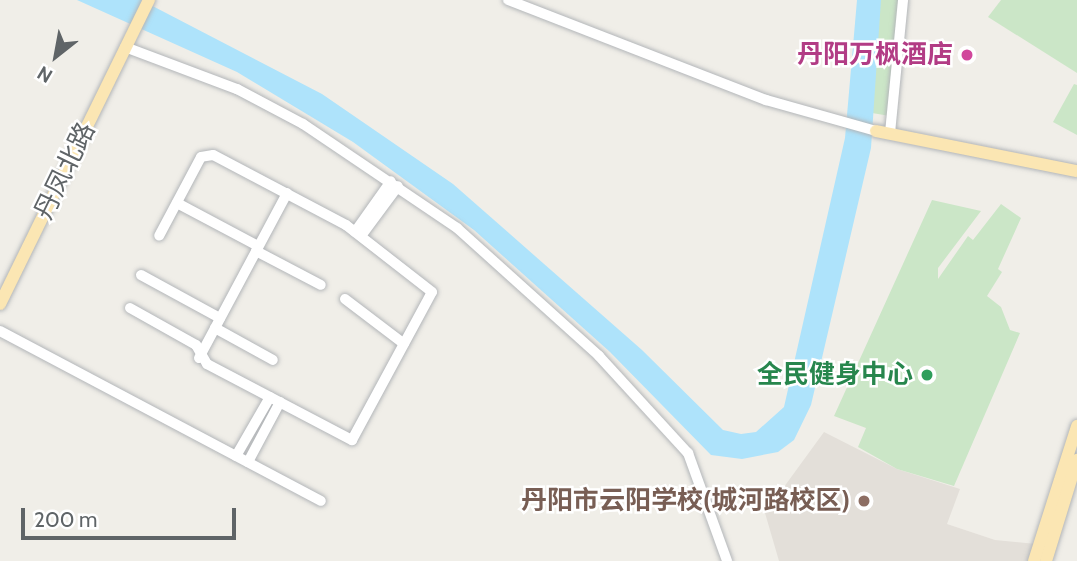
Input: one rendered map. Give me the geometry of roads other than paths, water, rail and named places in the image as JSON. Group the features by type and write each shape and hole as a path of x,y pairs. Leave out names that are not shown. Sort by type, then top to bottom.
{"main road":[{"name":"丹凤北路","path":"0,304 149,0"},
{"path":"876,131 1077,172"},
{"path":"1034,561 1077,426"},
{"path":"1046,561 1073,490 1077,460"}],"street":[{"path":"508,0 766,100 876,131"},
{"path":"890,133 903,0"},
{"path":"125,47 237,89 303,124 457,228 599,356 688,453 727,561"},
{"path":"130,308 195,345 199,358 352,440 432,292 358,234 287,193 207,155 159,236"},
{"path":"358,234 394,183"},
{"path":"199,358 287,193"},
{"path":"177,203 321,285"},
{"path":"141,275 273,360"},
{"path":"345,299 404,344"},
{"path":"0,331 321,501"},
{"path":"236,456 275,400"},
{"path":"248,463 275,400"}],"water":[{"path":"77,0 141,0 322,94 453,184 642,350 723,430 741,434 756,432 784,407 845,138 857,0 881,0 871,148 811,405 794,440 778,452 742,459 711,455 610,352 474,230 353,142 237,72"}],"place":[{"name":"丹阳万枫酒店","path":"967,55"},
{"name":"全民健身中心","path":"927,375"},
{"name":"丹阳市云阳学校(城河路校区)","path":"864,501"}]}
